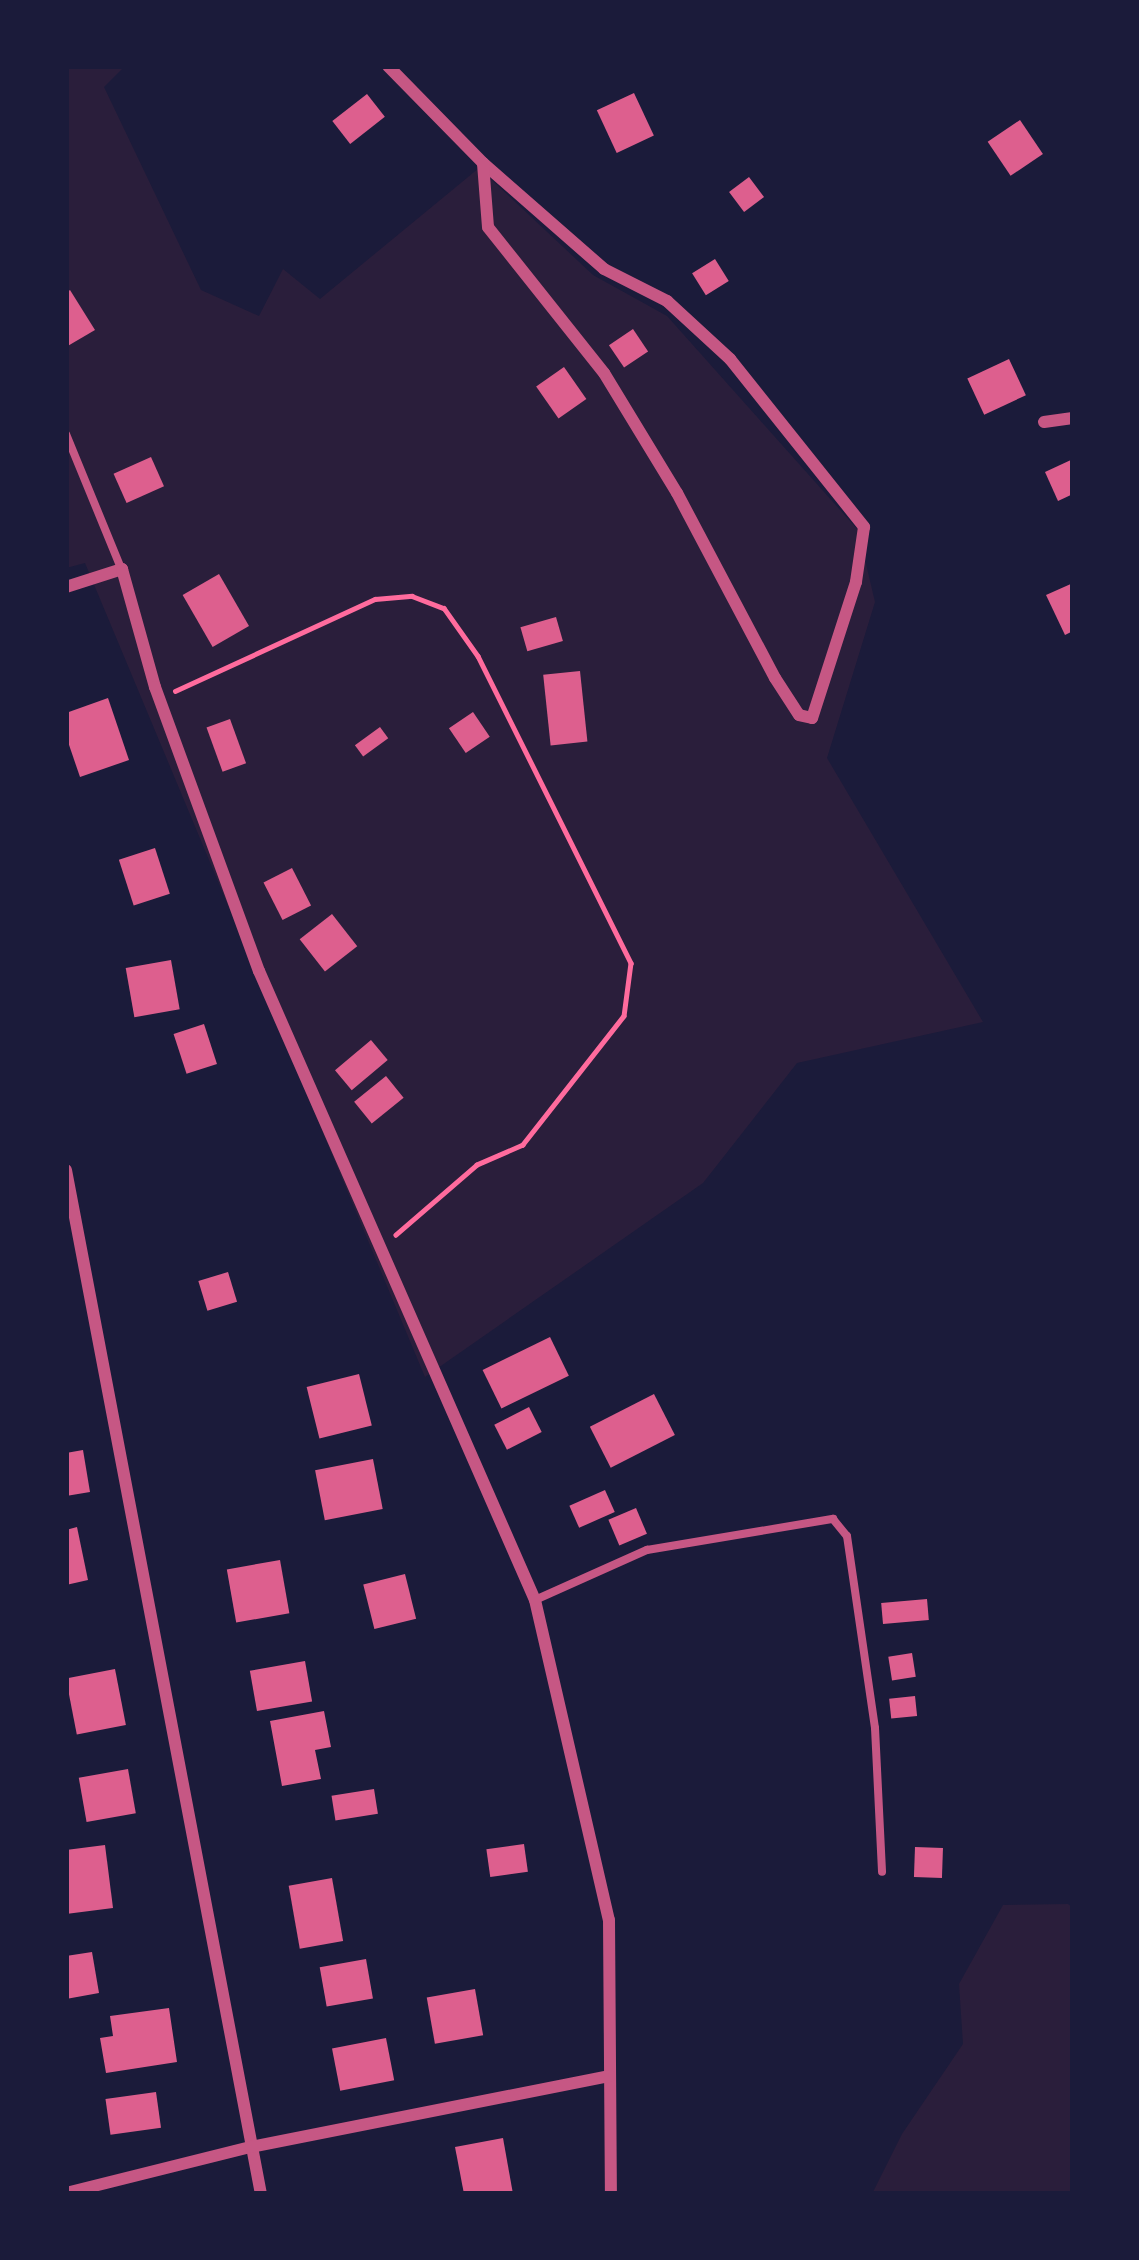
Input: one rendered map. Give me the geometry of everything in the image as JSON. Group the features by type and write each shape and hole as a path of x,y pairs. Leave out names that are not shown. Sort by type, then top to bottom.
{"street":[{"path":"388,66 483,163 604,269 667,301 730,359 865,527 856,582 823,679 820,706 812,718 799,715 677,493 604,374 488,227 483,163"},
{"path":"1044,422 1073,418"},
{"path":"66,587 122,569 159,699 259,971 535,1600 609,1920 611,2194"},
{"path":"66,1170 261,2194"},
{"path":"66,2193 251,2147 610,2075"}],"lane":[{"path":"66,434 122,569"},
{"path":"535,1600 647,1550 833,1519 847,1536 875,1728 882,1872"}],"path":[{"path":"159,699 375,599 412,596 444,608 478,656 631,963 624,1016 523,1145 476,1165 381,1249"}],"shaded area":[{"path":"66,66 125,66 104,87 201,290 259,316 283,269 320,299 479,168 593,275 667,316 858,530 875,602 827,758 983,1022 797,1063 703,1183 425,1377 85,563 66,568"},
{"path":"1068,1904 1073,1908 1073,2194 872,2194 902,2134 963,2044 959,1984 1003,1905"}],"building":[{"path":"634,93 654,136 617,153 597,110"},
{"path":"367,94 385,117 350,144 332,121"},
{"path":"1020,120 1043,154 1011,176 988,142"},
{"path":"749,177 764,197 744,212 729,192"},
{"path":"715,259 729,281 706,295 692,273"},
{"path":"70,290 95,330 66,347 66,293"},
{"path":"633,329 648,351 624,368 609,345"},
{"path":"1009,359 1026,395 984,415 967,378"},
{"path":"564,367 586,399 559,418 536,387"},
{"path":"151,457 164,486 127,503 114,474"},
{"path":"1073,459 1073,494 1058,501 1045,472"},
{"path":"219,574 249,626 213,647 183,595"},
{"path":"1073,583 1073,631 1065,635 1046,595"},
{"path":"556,617 563,641 527,651 520,627"},
{"path":"580,671 587,742 551,745 543,675"},
{"path":"108,698 129,760 80,777 66,736 66,713"},
{"path":"473,712 490,737 466,753 449,728"},
{"path":"230,719 246,763 223,772 207,728"},
{"path":"380,727 388,738 363,757 355,745"},
{"path":"155,848 170,894 134,905 119,860"},
{"path":"292,868 311,905 283,920 263,883"},
{"path":"332,914 357,946 325,972 300,939"},
{"path":"171,960 180,1009 134,1017 126,968"},
{"path":"204,1024 217,1064 187,1074 174,1034"},
{"path":"371,1040 388,1060 352,1090 335,1070"},
{"path":"386,1076 404,1098 372,1124 354,1102"},
{"path":"228,1272 237,1302 207,1311 198,1281"},
{"path":"550,1337 569,1376 501,1409 483,1370"},
{"path":"359,1374 372,1425 319,1438 307,1387"},
{"path":"654,1394 675,1435 611,1468 590,1427"},
{"path":"529,1407 542,1432 507,1450 494,1425"},
{"path":"83,1450 90,1492 66,1496 66,1453"},
{"path":"373,1459 383,1509 325,1520 315,1470"},
{"path":"605,1490 615,1512 579,1528 569,1506"},
{"path":"636,1508 647,1534 619,1545 608,1520"},
{"path":"77,1527 88,1580 66,1585 66,1530"},
{"path":"280,1560 289,1613 236,1623 227,1569"},
{"path":"405,1574 416,1619 374,1629 363,1584"},
{"path":"927,1599 929,1620 883,1624 881,1603"},
{"path":"912,1653 916,1677 892,1680 888,1657"},
{"path":"305,1661 312,1701 257,1711 250,1671"},
{"path":"115,1669 126,1725 77,1734 66,1679"},
{"path":"915,1696 917,1716 891,1719 889,1699"},
{"path":"324,1711 331,1747 315,1750 321,1779 282,1786 270,1721"},
{"path":"128,1769 136,1813 87,1822 79,1778"},
{"path":"374,1789 378,1814 335,1820 332,1796"},
{"path":"524,1844 528,1872 490,1877 486,1849"},
{"path":"105,1845 113,1908 66,1914 66,1850"},
{"path":"915,1847 943,1848 942,1878 914,1877"},
{"path":"332,1878 343,1941 300,1949 289,1886"},
{"path":"92,1952 99,1993 66,1999 66,1956"},
{"path":"366,1959 373,1998 327,2007 320,1967"},
{"path":"475,1989 483,2035 435,2044 427,1998"},
{"path":"169,2008 177,2062 106,2073 100,2038 113,2036 110,2016"},
{"path":"386,2038 394,2080 340,2091 332,2048"},
{"path":"156,2092 161,2128 111,2135 105,2099"},
{"path":"503,2138 513,2194 464,2194 455,2147"}]}
